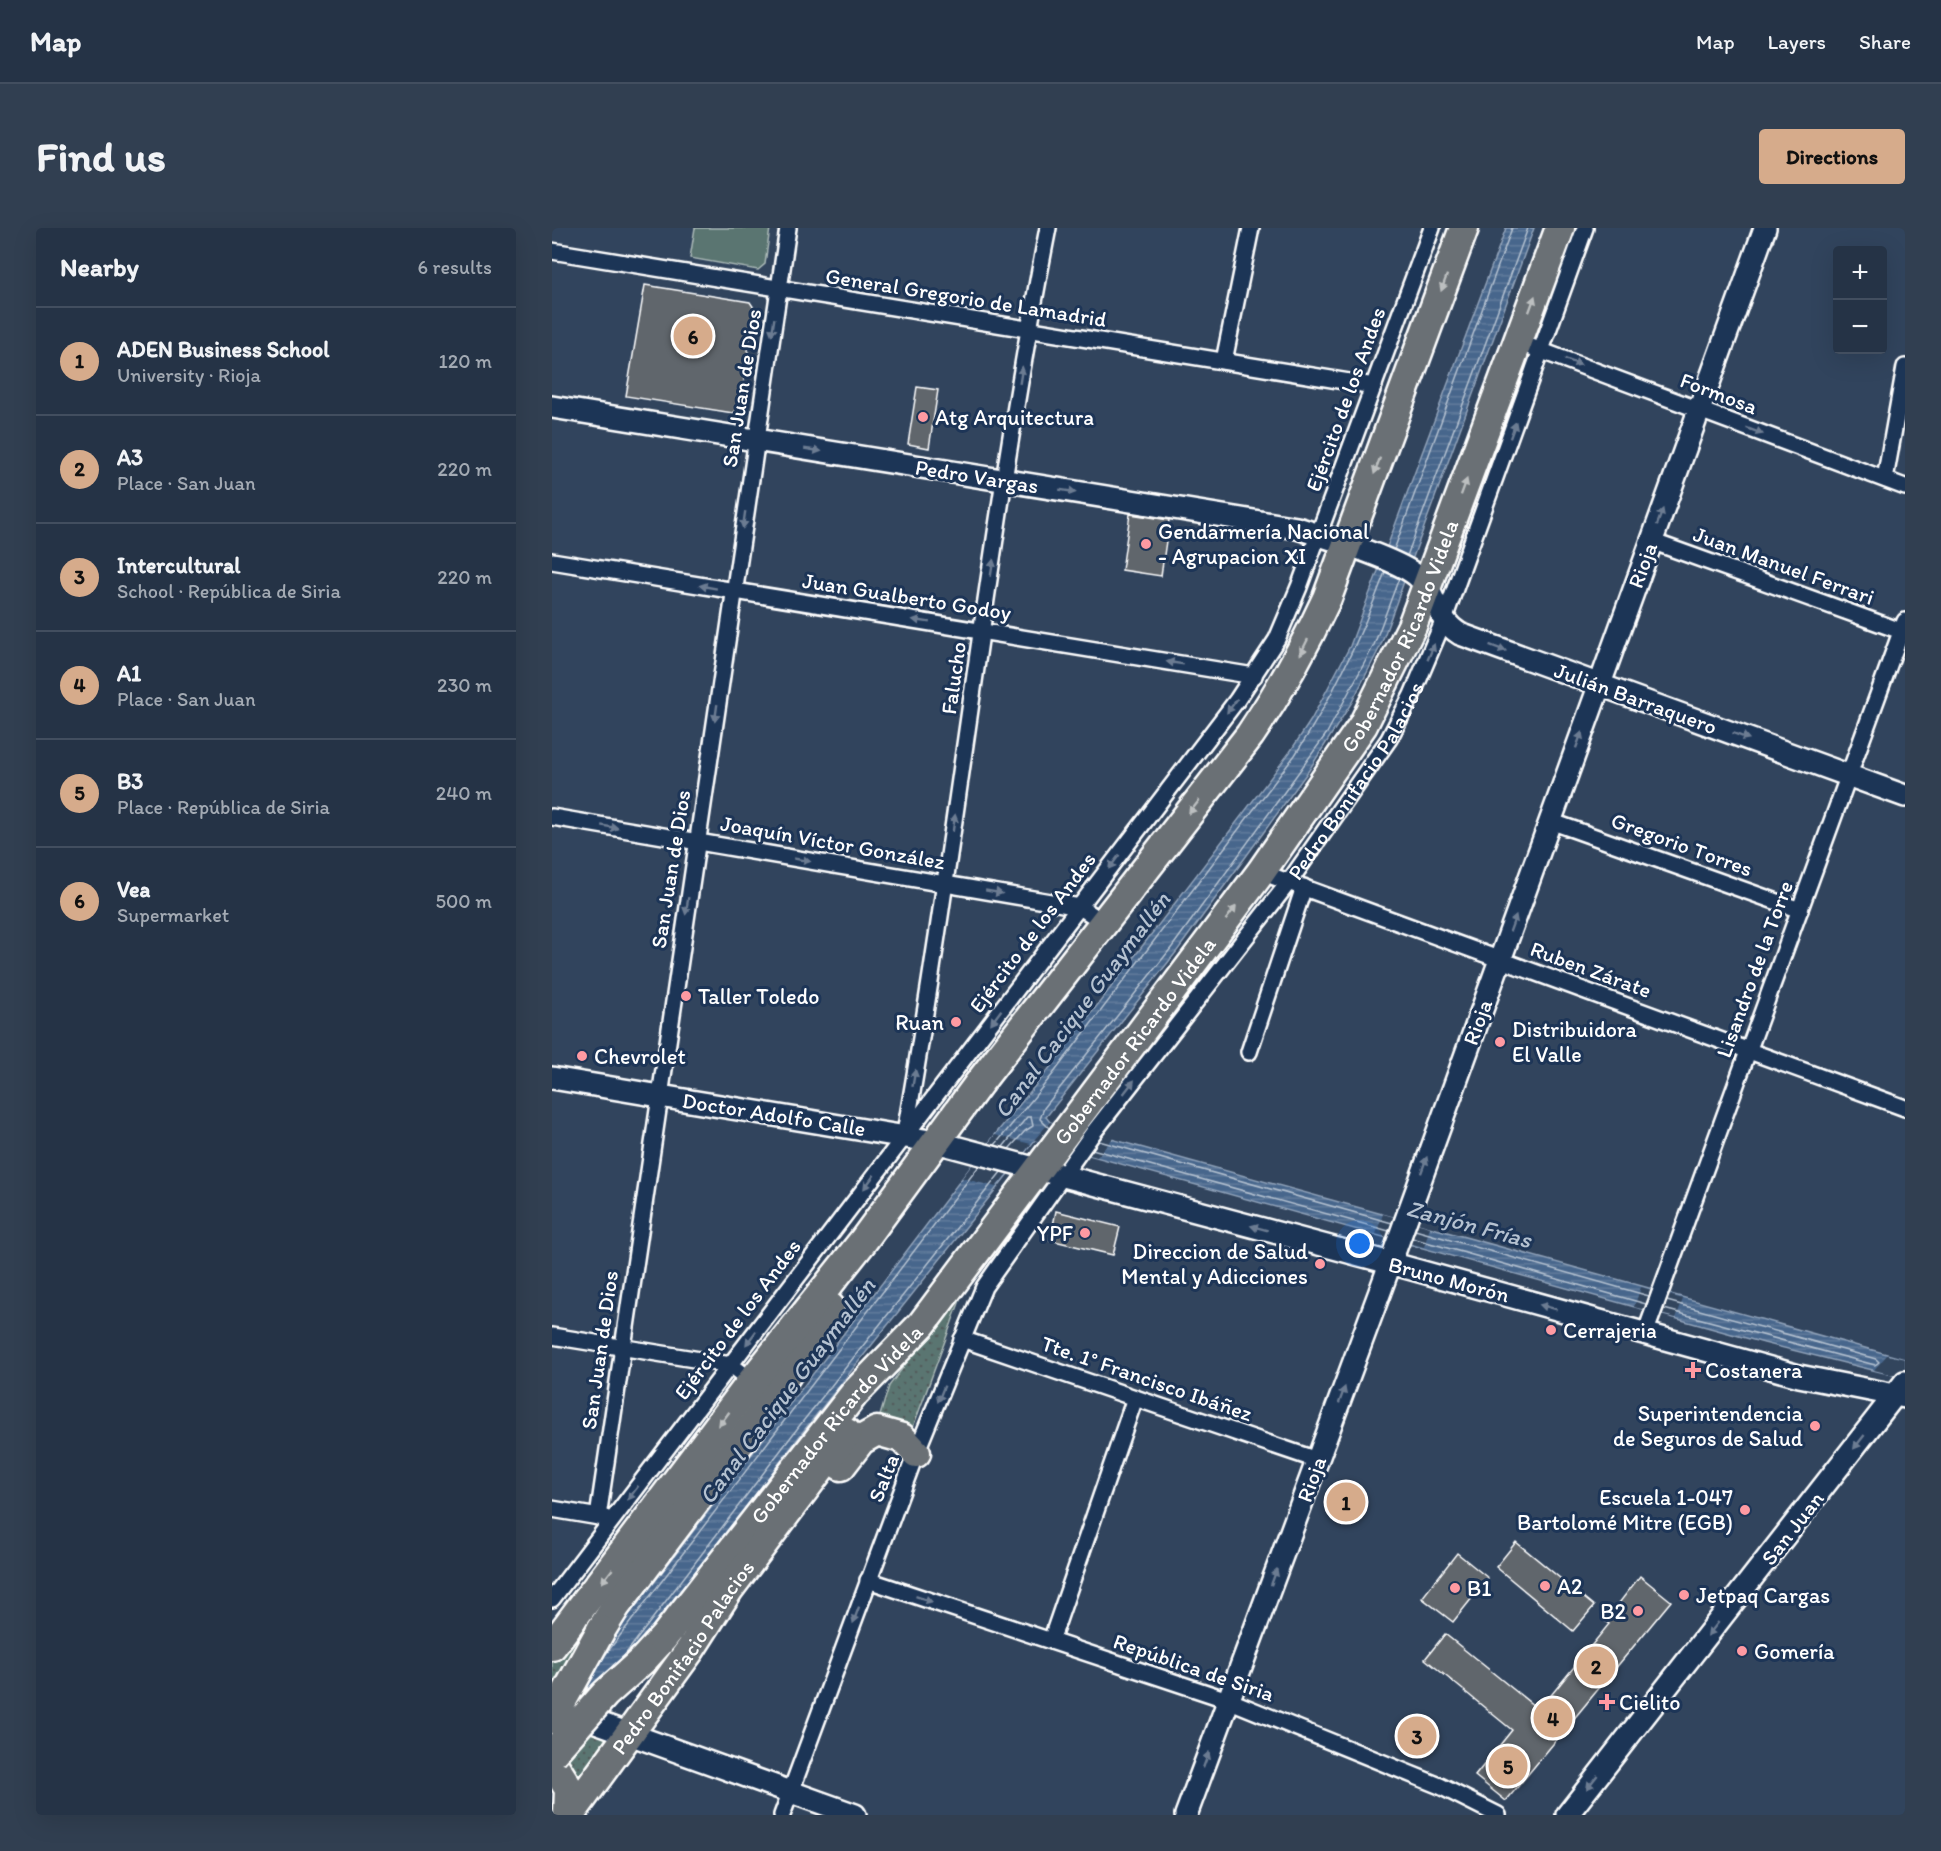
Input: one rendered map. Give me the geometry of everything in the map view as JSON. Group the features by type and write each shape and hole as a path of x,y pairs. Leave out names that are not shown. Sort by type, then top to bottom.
{"highway":[{"path":"552,1646 741,1373 863,1241 1103,922 1251,735 1277,696 1312,630 1347,546 1464,228"},
{"name":"Gobernador Ricardo Videla","path":"552,1754 605,1694 644,1659 670,1631 854,1394 921,1324 1038,1169 1074,1139 1363,725 1395,664 1404,570 1530,346 1560,228"},
{"path":"563,1713 601,1630 615,1606 780,1386 821,1323 863,1241"},
{"name":"Pedro Bonifacio Palacios","path":"569,1815 690,1650 729,1590 889,1377 921,1324"},
{"path":"690,1650 729,1615 861,1440 877,1431 890,1433 902,1438 916,1453"},
{"path":"552,1762 569,1789 569,1815"}],"street":[{"name":"San Juan de Dios","path":"605,1518 622,1348 788,228"},
{"name":"Falucho","path":"904,1136 945,884 1028,330 1048,228"},
{"path":"1224,361 1251,228"},
{"name":"Ejército de los Andes","path":"552,1599 605,1518 741,1373 904,1136 1254,676 1276,639 1318,535 1432,228"},
{"name":"Pedro Bonifacio Palacios","path":"1074,1139 1289,882 1389,739 1412,695 1443,622 1530,346 1585,228"},
{"name":"Rioja","path":"1185,1815 1390,1263 1765,228"},
{"name":"General Gregorio de Lamadrid","path":"552,251 1374,386"},
{"name":"Formosa","path":"1530,346 1905,487"},
{"path":"1885,480 1905,367"},
{"name":"Pedro Vargas","path":"552,406 1297,528 1404,570"},
{"name":"Juan Manuel Ferrari","path":"1651,541 1903,626"},
{"name":"Juan Gualberto Godoy","path":"552,561 1254,676"},
{"path":"1404,570 1443,622"},
{"name":"Julián Barraquero","path":"1443,622 1460,634 1905,796"},
{"name":"Lisandro de la Torre","path":"1645,1334 1903,626"},
{"name":"Joaquín Víctor González","path":"552,817 1080,907 1103,922"},
{"name":"Gregorio Torres","path":"1550,821 1800,910"},
{"name":"Ruben Zárate","path":"1261,872 1905,1108"},
{"path":"1249,1052 1304,888"},
{"name":"Doctor Adolfo Calle","path":"552,1078 904,1136 987,1156"},
{"name":"Bruno Morón","path":"987,1156 1390,1263 1818,1381 1902,1392"},
{"name":"Salta","path":"782,1815 916,1453 984,1287 1038,1169"},
{"path":"552,1336 741,1373"},
{"name":"Tte. 1° Francisco Ibáñez","path":"962,1339 1317,1460"},
{"name":"San Juan","path":"1567,1815 1902,1392"},
{"path":"1051,1641 1135,1398"},
{"path":"552,1509 605,1518"},
{"name":"República de Siria","path":"868,1580 1228,1700 1440,1786 1498,1815"},
{"path":"563,1713 629,1734 855,1815"}],"green space":[{"path":"695,228 770,228 765,264 758,270 690,258"},
{"path":"966,1284 912,1430 879,1419 889,1386"},
{"path":"616,1585 552,1690 552,1659"},
{"path":"579,1726 606,1738 582,1779 561,1752"}],"water":[{"path":"1506,228 1534,228 1380,647 1352,702 1309,770 1177,951 1046,1117 1050,1122 1905,1359 1905,1378 1764,1343 1035,1140 805,1429 561,1752 552,1711 653,1584 998,1131 1048,1070 1290,752 1311,720 1350,646"}],"pier":[{"path":"1050,1122 1113,1138 1097,1157 1034,1140"},
{"path":"995,1135 1031,1144 996,1187 962,1178"},
{"path":"1383,1214 1430,1227 1424,1247 1376,1234"},
{"path":"1641,1287 1683,1299 1676,1318 1634,1307"},
{"path":"1887,1355 1905,1359 1905,1378 1874,1370"}],"building":[{"path":"645,285 750,302 754,308 740,409 733,413 626,396"},
{"name":"Atg Arquitectura","path":"917,387 938,390 929,448 908,444"},
{"name":"Gendarmería Nacional - Agrupacion XI","path":"1130,514 1169,520 1161,576 1122,570"},
{"name":"YPF","path":"1056,1211 1120,1227 1113,1255 1050,1240"},
{"name":"A2","path":"1516,1542 1594,1606 1573,1631 1496,1567"},
{"name":"B1","path":"1457,1553 1488,1578 1453,1622 1422,1598"},
{"path":"1640,1576 1671,1601 1506,1801 1475,1776 1512,1730 1425,1659 1445,1634 1539,1710 1609,1624 1605,1621"}],"place":[{"name":"Vea","path":"693,336"},
{"name":"Atg Arquitectura","path":"923,417"},
{"name":"Gendarmería Nacional - Agrupacion XI","path":"1146,544"},
{"name":"Taller Toledo","path":"686,996"},
{"name":"Ruan","path":"956,1022"},
{"name":"Distribuidora El Valle","path":"1500,1042"},
{"name":"Chevrolet","path":"582,1056"},
{"name":"YPF","path":"1085,1233"},
{"name":"Direccion de Salud Mental y Adicciones","path":"1320,1264"},
{"name":"Cerrajeria","path":"1551,1330"},
{"name":"Costanera","path":"1693,1370"},
{"name":"Superintendencia de Seguros de Salud","path":"1815,1426"},
{"name":"ADEN Business School","path":"1346,1502"},
{"name":"Escuela 1-047 Bartolomé Mitre (EGB)","path":"1745,1510"},
{"name":"A2","path":"1545,1586"},
{"name":"B1","path":"1455,1588"},
{"name":"Jetpaq Cargas","path":"1684,1595"},
{"name":"B2","path":"1638,1611"},
{"name":"Gomería","path":"1742,1651"},
{"name":"A3","path":"1596,1666"},
{"name":"Cielito","path":"1607,1702"},
{"name":"A1","path":"1553,1718"},
{"name":"Intercultural","path":"1417,1736"},
{"name":"B3","path":"1508,1766"}],"water label":[{"name":"Canal Cacique Guaymallén","path":"1082,1005"},
{"name":"Zanjón Frías","path":"1469,1224"},
{"name":"Canal Cacique Guaymallén","path":"787,1391"}]}
